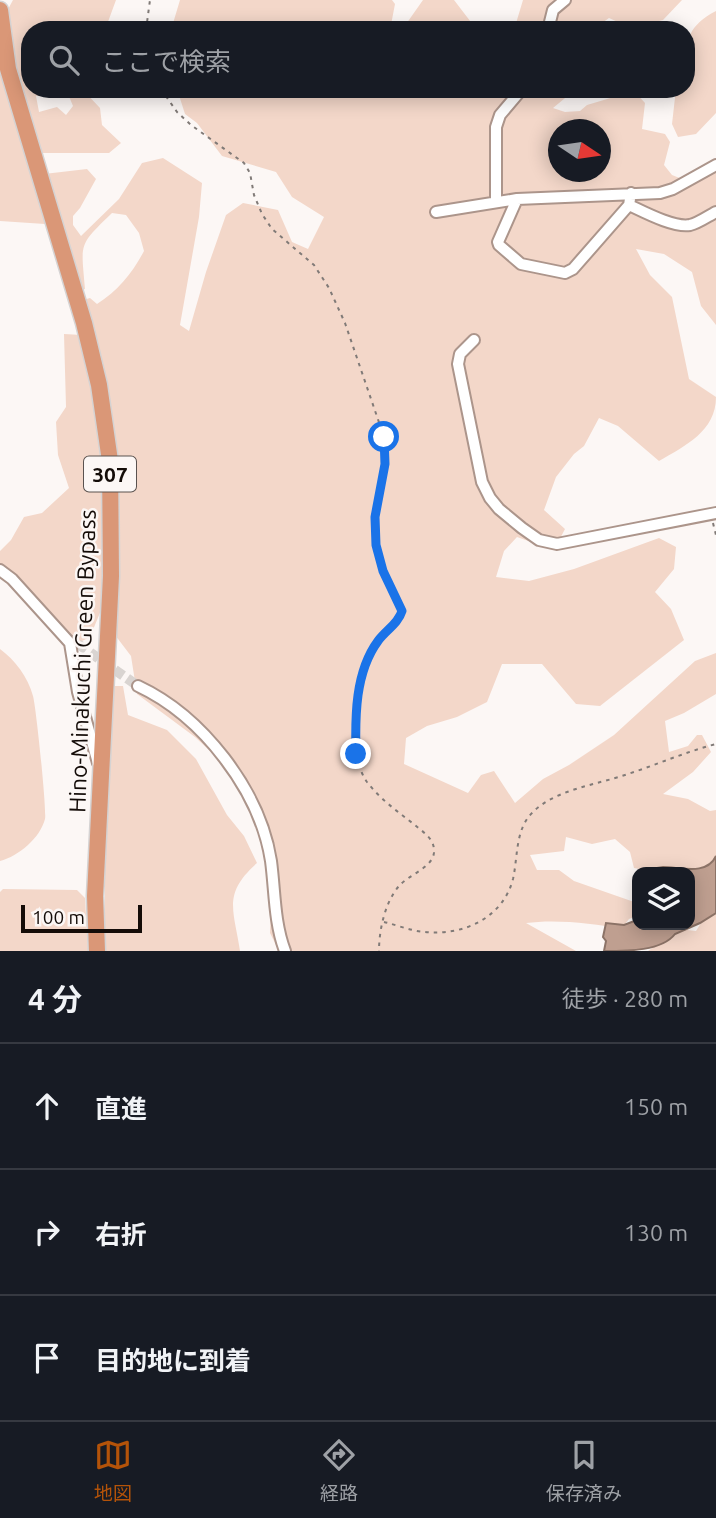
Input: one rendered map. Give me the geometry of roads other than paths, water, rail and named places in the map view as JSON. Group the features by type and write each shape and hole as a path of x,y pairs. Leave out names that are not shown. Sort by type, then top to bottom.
{"highway":[{"name":"Hino-Minakuchi Green Bypass","path":"0,10 8,69 84,323 99,385 110,461 111,576 95,895 97,951"}],"street":[{"path":"550,21 553,9 565,0"},
{"path":"496,202 496,127 500,115 514,98"},
{"path":"436,212 517,199 660,193 673,189 716,165"},
{"path":"517,199 499,245 521,264 565,273 573,270 629,205 631,193"},
{"path":"629,205 684,225 691,225 716,212"},
{"path":"474,340 460,354 457,364 482,482 499,509 522,528 539,540 557,544 713,514"},
{"path":"0,570 12,579 74,644 78,692 100,769"},
{"path":"138,686 173,708 210,739 253,804 263,825 277,923 285,951"}],"tunnel":[{"path":"78,644 138,686"}]}
